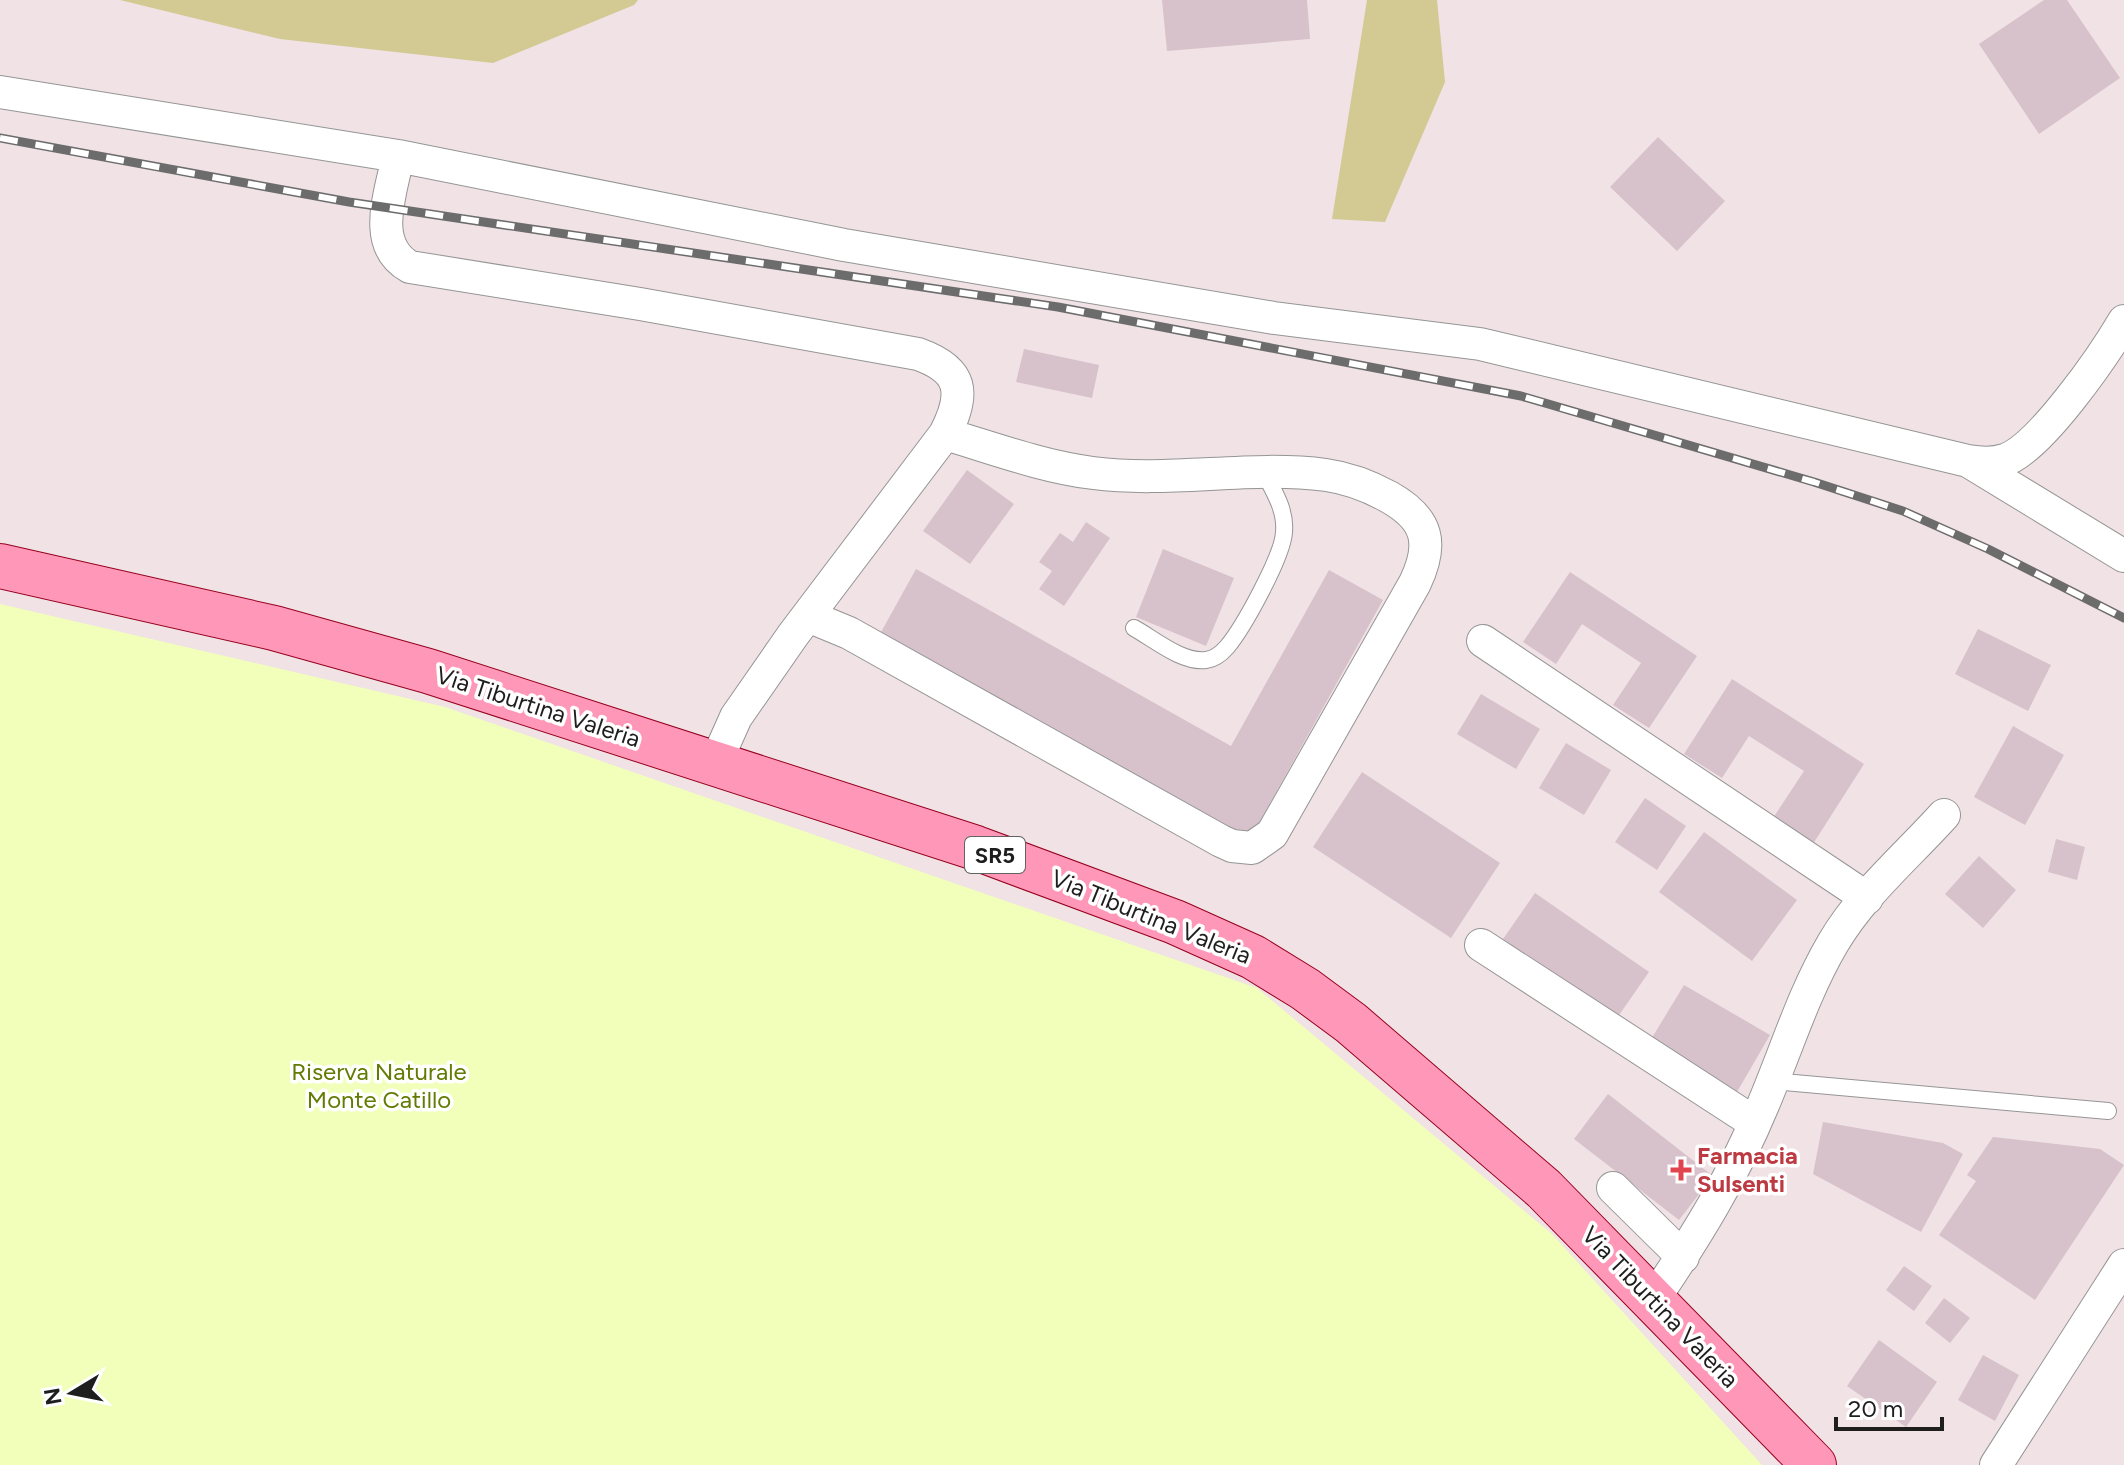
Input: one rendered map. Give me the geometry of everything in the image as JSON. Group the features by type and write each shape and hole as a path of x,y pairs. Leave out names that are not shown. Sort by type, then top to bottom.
{"main road":[{"name":"Via Tiburtina Valeria","path":"0,566 329,641 976,848 1175,922 1253,957 1305,989 1373,1041 1544,1189 1814,1465"}],"street":[{"path":"0,92 398,156 844,245 1274,318 1480,344 1968,461 2000,461 2025,447 2095,367 2124,321"},
{"path":"398,156 385,231 393,253 410,267 918,354 944,366 953,375 957,384 957,407 945,434 736,717 715,764"},
{"path":"808,616 849,633 1221,841 1232,846 1252,848 1272,834 1415,583 1425,559 1426,547 1418,519 1401,504 1374,489 1327,475 1138,477 1090,473 1047,464 945,434"},
{"path":"1968,461 2124,556"},
{"path":"1483,641 1867,898"},
{"path":"1653,1300 1712,1212 1755,1123 1819,968 1843,928 1944,815"},
{"path":"1481,945 1755,1123"},
{"path":"1613,1188 1683,1257"},
{"path":"1996,1465 2124,1265"}],"lane":[{"path":"1134,628 1190,658 1210,659 1226,648 1273,566 1284,534 1284,517 1265,474"},
{"path":"1773,1081 2108,1111"}],"shaded area":[{"path":"120,0 638,0 634,5 493,63 280,39"},
{"path":"1367,0 1437,0 1445,82 1385,222 1332,219"}],"green space":[{"name":"Riserva Naturale Monte Catillo","path":"0,604 445,707 1257,988 1552,1234 1762,1465 0,1465"}],"building":[{"path":"1162,0 1307,0 1310,39 1167,51"},
{"path":"2044,0 2067,0 2120,78 2039,134 1979,44"},
{"path":"1658,137 1725,201 1677,251 1610,187"},
{"path":"1024,349 1099,365 1092,398 1016,382"},
{"path":"967,470 1014,504 970,564 923,531"},
{"path":"1086,522 1110,538 1064,606 1039,589 1052,571 1039,562 1060,533 1073,542"},
{"path":"1163,549 1234,578 1206,646 1136,617"},
{"path":"916,569 1231,746 1329,570 1383,600 1249,841 880,634"},
{"path":"1570,572 1697,656 1649,728 1613,705 1641,663 1582,624 1556,664 1523,642"},
{"path":"1978,629 2051,665 2028,711 1955,674"},
{"path":"1732,679 1864,764 1813,844 1773,818 1804,771 1749,736 1722,778 1684,754"},
{"path":"1481,694 1540,729 1516,769 1457,734"},
{"path":"2013,726 2064,755 2025,825 1974,797"},
{"path":"1566,743 1611,770 1584,815 1539,788"},
{"path":"1362,772 1500,863 1451,938 1313,847"},
{"path":"1645,798 1686,826 1657,870 1615,842"},
{"path":"1704,832 1797,900 1752,961 1659,892"},
{"path":"2056,839 2085,847 2077,880 2048,872"},
{"path":"1979,856 2016,890 1983,928 1945,894"},
{"path":"1535,893 1649,972 1617,1018 1503,939"},
{"path":"1684,985 1770,1035 1737,1092 1650,1041"},
{"path":"1608,1094 1713,1176 1679,1220 1574,1139"},
{"path":"1823,1122 1943,1143 1963,1154 1921,1232 1813,1174"},
{"path":"1993,1137 2100,1149 2124,1165 2035,1300 1939,1235 1976,1181 1967,1175"},
{"path":"1904,1266 1932,1286 1914,1311 1886,1290"},
{"path":"1944,1298 1970,1318 1950,1343 1925,1323"},
{"path":"1879,1340 1937,1382 1906,1427 1847,1386"},
{"path":"1983,1355 2019,1375 1995,1421 1958,1400"}],"railway":[{"path":"0,138 349,202 1058,307 1521,396 1903,511 1988,549 2124,618"}],"place":[{"name":"Farmacia Sulsenti","path":"1681,1170"}]}
